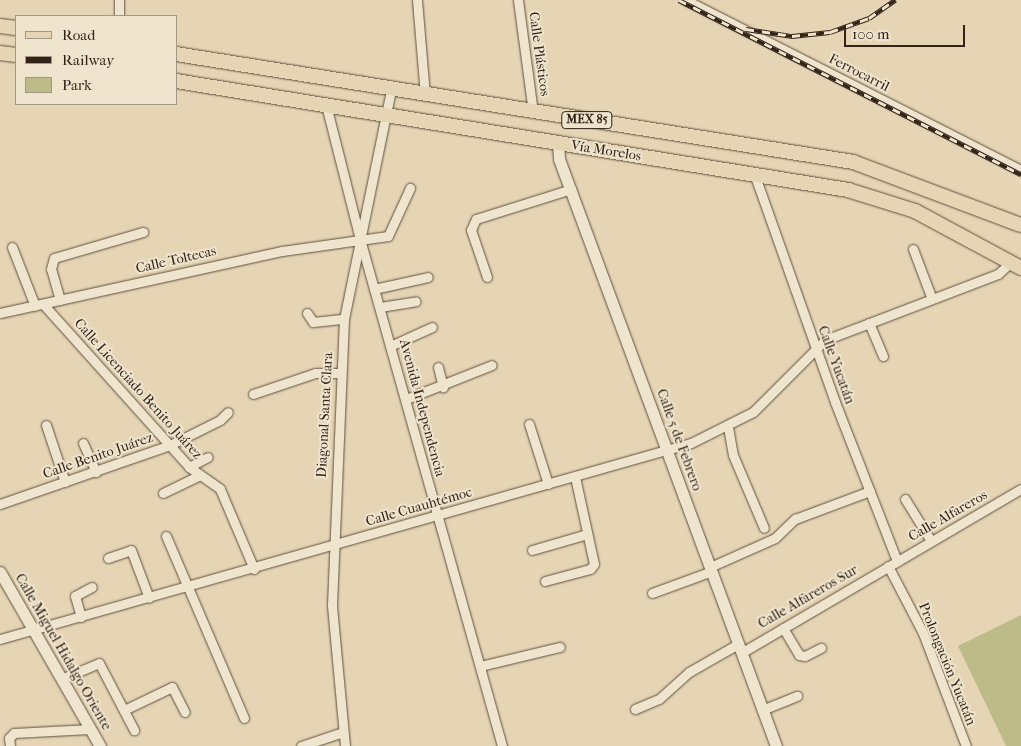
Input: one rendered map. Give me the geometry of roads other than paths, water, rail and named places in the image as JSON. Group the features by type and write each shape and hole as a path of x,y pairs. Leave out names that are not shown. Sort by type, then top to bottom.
{"main road":[{"path":"0,26 15,28"},
{"path":"0,52 15,55"},
{"name":"Vía Morelos","path":"178,54 425,96 852,162 992,212 1021,225"},
{"name":"Vía Morelos","path":"178,81 848,190 889,202 933,219 1016,265"},
{"path":"992,212 1021,218"}],"street":[{"path":"119,0 119,15"},
{"path":"417,0 425,96"},
{"name":"Calle Plásticos","path":"518,0 533,112"},
{"name":"Ferrocarril","path":"686,0 1021,170"},
{"name":"Diagonal Santa Clara","path":"345,746 334,646 333,547 344,319 391,90"},
{"name":"Avenida Independencia","path":"326,105 360,239 502,746"},
{"name":"Calle 5 de Febrero","path":"558,143 557,152 776,746"},
{"name":"Calle Yucatán","path":"755,176 815,348 897,561"},
{"name":"Calle Toltecas","path":"0,313 282,251 391,234 410,188"},
{"path":"487,277 471,230 472,223 476,219 571,189"},
{"path":"60,300 51,268 54,258 143,232"},
{"path":"12,247 39,305"},
{"path":"913,249 932,299"},
{"name":"Calle Cuauhtémoc","path":"0,639 190,588 668,451 728,427 762,404 815,348 825,340 998,274 1016,265"},
{"path":"374,289 428,277"},
{"path":"380,308 416,301"},
{"name":"Calle Licenciado Benito Juárez","path":"39,305 189,467 222,493 254,569"},
{"path":"307,313 313,322 344,319"},
{"path":"869,323 883,356"},
{"path":"390,346 432,327"},
{"path":"406,400 443,387 469,372 492,365"},
{"path":"438,367 443,387"},
{"path":"253,394 315,373 341,373"},
{"name":"Calle Benito Juárez","path":"0,504 170,445 220,420 228,412"},
{"path":"529,424 548,484"},
{"path":"46,425 65,482"},
{"path":"728,427 733,455 764,528"},
{"path":"83,443 96,472"},
{"path":"189,467 208,457"},
{"path":"163,493 200,475"},
{"path":"545,581 592,568 594,561 575,477"},
{"name":"Calle Alfareros","path":"888,566 1021,489"},
{"path":"652,593 711,569 775,538 796,519 870,491"},
{"path":"905,499 931,541"},
{"path":"532,550 588,534"},
{"path":"166,536 190,588 244,718"},
{"path":"108,558 130,550 149,598"},
{"name":"Calle Alfareros Sur","path":"635,709 659,699 689,672 783,628 888,566"},
{"name":"Prolongación Yucatán","path":"888,566 923,633 966,746"},
{"name":"Calle Miguel Hidalgo Oriente","path":"0,572 100,746"},
{"path":"81,617 75,596 92,587"},
{"path":"783,628 799,655 805,656 822,648"},
{"path":"480,666 560,647"},
{"path":"61,679 97,662 134,730"},
{"path":"124,710 172,687 184,712"},
{"path":"762,710 797,696"},
{"path":"10,746 9,738 14,733 90,729"},
{"path":"302,746 343,732"}],"railway":[{"path":"679,0 1021,174"},
{"path":"746,29 792,36 830,32 869,18 895,0"}]}
